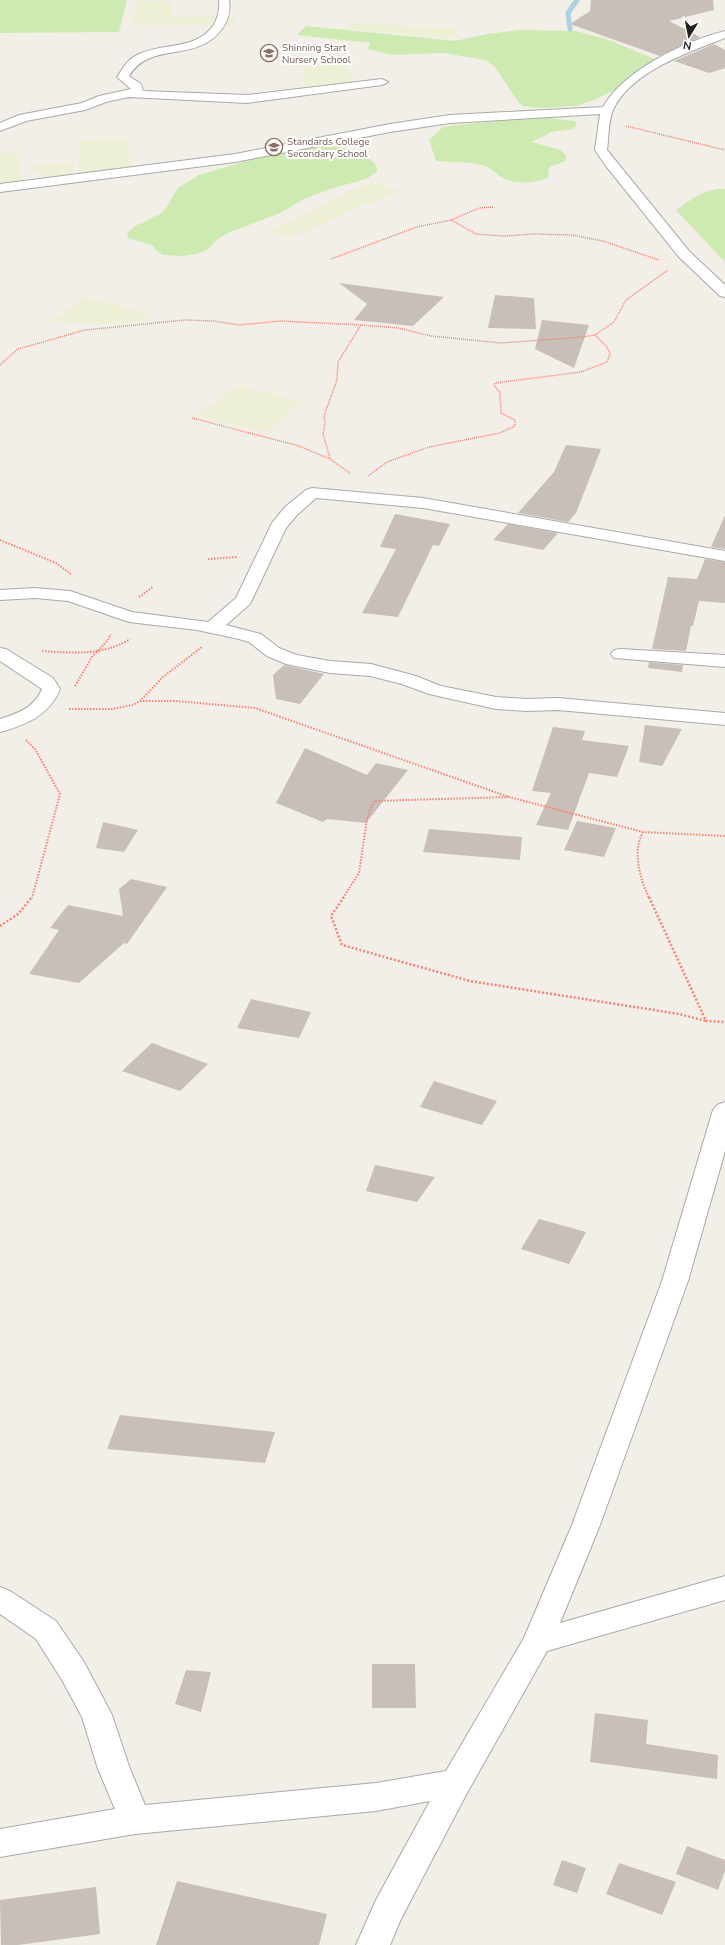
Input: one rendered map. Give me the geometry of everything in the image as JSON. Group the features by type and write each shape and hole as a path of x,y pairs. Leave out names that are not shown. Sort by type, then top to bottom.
{"street":[{"path":"0,127 22,118 130,94 137,91 137,86 124,77 126,69 135,61 148,54 200,45 212,36 224,17 226,7 224,0"},
{"path":"725,34 649,68 626,84 606,114 601,150 612,166 684,254 725,293"},
{"path":"130,94 247,99 382,82"},
{"path":"0,188 235,158 390,128 450,119 606,114"},
{"path":"211,628 239,606 244,600 262,560 284,519 312,493 423,503 725,556"},
{"path":"0,595 45,593 70,596 122,615 211,628 255,638 273,652 292,660 330,667 371,670 409,680 436,690 496,703 527,706 558,704 725,719"},
{"path":"0,653 46,682 51,689 45,705 4,724"},
{"path":"620,654 725,661"},
{"path":"372,1945 388,1911 456,1783 537,1642 586,1525 675,1281 725,1110"},
{"path":"537,1642 725,1588"},
{"path":"0,1599 46,1630 73,1671 97,1715 114,1769 135,1820"},
{"path":"0,1843 135,1820 376,1797 456,1783"}],"path":[{"path":"606,114 633,128 725,150"},
{"path":"331,259 417,227 451,220 479,208 494,207"},
{"path":"451,220 476,234 504,236 534,234 572,236 603,241 662,261"},
{"path":"0,365 12,353 32,344 85,330 185,320 214,321 239,325 280,321 361,325 398,328 431,336 501,343 567,339 596,335 614,322 622,304 630,296 669,269"},
{"path":"330,459 324,434 324,416 337,380 338,362 361,325"},
{"path":"368,476 387,462 423,449 458,440 500,433 515,426 515,420 501,413 499,398 500,393 494,385 495,383 513,379 562,375 600,366 607,362 610,354 607,347 596,335"},
{"path":"192,418 283,441 330,459 352,475"},
{"path":"0,540 56,563 78,579 70,596"},
{"path":"208,560 234,556 262,560"},
{"path":"51,689 64,689 74,686 81,678 88,662 109,640 121,621 122,615 142,594 153,587"},
{"path":"38,709 112,709 132,705 140,701 163,677 201,650 211,628"},
{"path":"36,652 96,652 119,646 132,638"},
{"path":"140,701 159,700 255,708 509,797 643,832 725,836"},
{"path":"0,926 16,917 25,909 32,897 60,794 35,750 4,724"},
{"path":"509,797 374,801 367,819 359,873 331,916 342,945 470,981 679,1014 706,1021 725,1022"},
{"path":"643,832 638,841 640,878 706,1021"}],"green space":[{"path":"0,0 127,0 119,32 0,33"},
{"path":"137,0 171,2 173,17 221,16 236,18 232,26 132,25"},
{"path":"351,23 458,29 453,38 346,29"},
{"path":"306,26 455,41 487,34 519,30 576,31 609,40 662,62 617,89 594,100 577,106 540,108 523,106 519,103 495,67 485,60 444,53 391,55 368,49 370,43 297,35"},
{"path":"347,64 353,82 304,86 304,67"},
{"path":"538,117 574,121 577,123 574,129 552,132 531,142 561,150 566,155 566,161 549,167 548,178 537,181 513,182 503,178 482,165 436,161 429,140 443,127"},
{"path":"126,138 132,170 78,175 79,140"},
{"path":"327,145 340,147 366,157 373,161 377,172 366,179 330,189 304,199 280,213 226,234 218,239 207,250 200,253 183,256 163,255 152,245 128,238 127,233 135,226 160,214 166,208 178,188 199,175 253,159"},
{"path":"0,153 17,153 23,180 0,183"},
{"path":"72,162 75,175 45,177 44,172 30,171 29,166"},
{"path":"371,183 401,191 364,205 343,216 290,238 267,230 310,213 331,199"},
{"path":"725,189 725,262 676,210 693,198 705,192"},
{"path":"83,297 150,313 139,322 122,324 53,321"},
{"path":"237,385 300,401 265,433 196,416"}],"building":[{"path":"591,0 713,0 714,10 669,21 700,37 660,56 570,24 590,11"},
{"path":"714,44 725,50 725,68 709,73 674,61"},
{"path":"339,283 444,297 413,326 354,320 367,304"},
{"path":"495,295 534,298 536,329 488,328"},
{"path":"542,320 589,325 574,368 535,349"},
{"path":"566,445 601,449 576,513 568,522 518,513 554,472"},
{"path":"395,514 450,524 439,546 433,545 398,617 362,613 396,549 380,547"},
{"path":"725,515 725,549 711,547"},
{"path":"508,524 558,533 543,550 493,540"},
{"path":"705,559 725,562 725,603 699,601 693,626 691,626 686,651 652,649 668,577 697,579"},
{"path":"649,662 683,665 682,672 648,668"},
{"path":"284,665 324,674 300,704 276,699 273,675"},
{"path":"645,725 682,729 662,766 639,762"},
{"path":"553,727 585,731 582,740 629,746 617,777 589,773 568,830 536,825 551,793 532,791"},
{"path":"305,748 367,775 376,763 408,770 366,823 327,819 323,822 276,803"},
{"path":"577,821 616,828 604,857 564,850"},
{"path":"103,822 138,830 124,852 96,848"},
{"path":"429,829 522,837 520,860 423,852"},
{"path":"131,879 167,887 127,944 124,943 79,983 29,974 59,930 50,928 68,905 123,916 119,889"},
{"path":"251,999 311,1012 299,1038 237,1028"},
{"path":"152,1043 208,1064 180,1091 122,1071"},
{"path":"434,1081 497,1101 482,1125 420,1107"},
{"path":"375,1165 435,1177 417,1202 366,1191"},
{"path":"539,1219 586,1232 569,1264 521,1249"},
{"path":"120,1415 275,1432 265,1463 107,1449"},
{"path":"372,1664 415,1664 416,1708 372,1708"},
{"path":"186,1670 211,1672 201,1712 175,1704"},
{"path":"595,1713 648,1720 646,1744 718,1755 717,1779 590,1762"},
{"path":"687,1846 725,1860 725,1871 718,1890 676,1874"},
{"path":"562,1860 586,1868 577,1893 553,1885"},
{"path":"619,1863 676,1882 662,1915 606,1894"},
{"path":"177,1881 327,1914 319,1945 156,1945"},
{"path":"96,1887 100,1934 18,1945 1,1945 0,1900"}],"waterway":[{"path":"570,29 568,13 577,0"}],"place":[{"name":"Shinning Start Nursery School","path":"269,53"},
{"name":"Standards College Secondary School","path":"274,147"}]}
